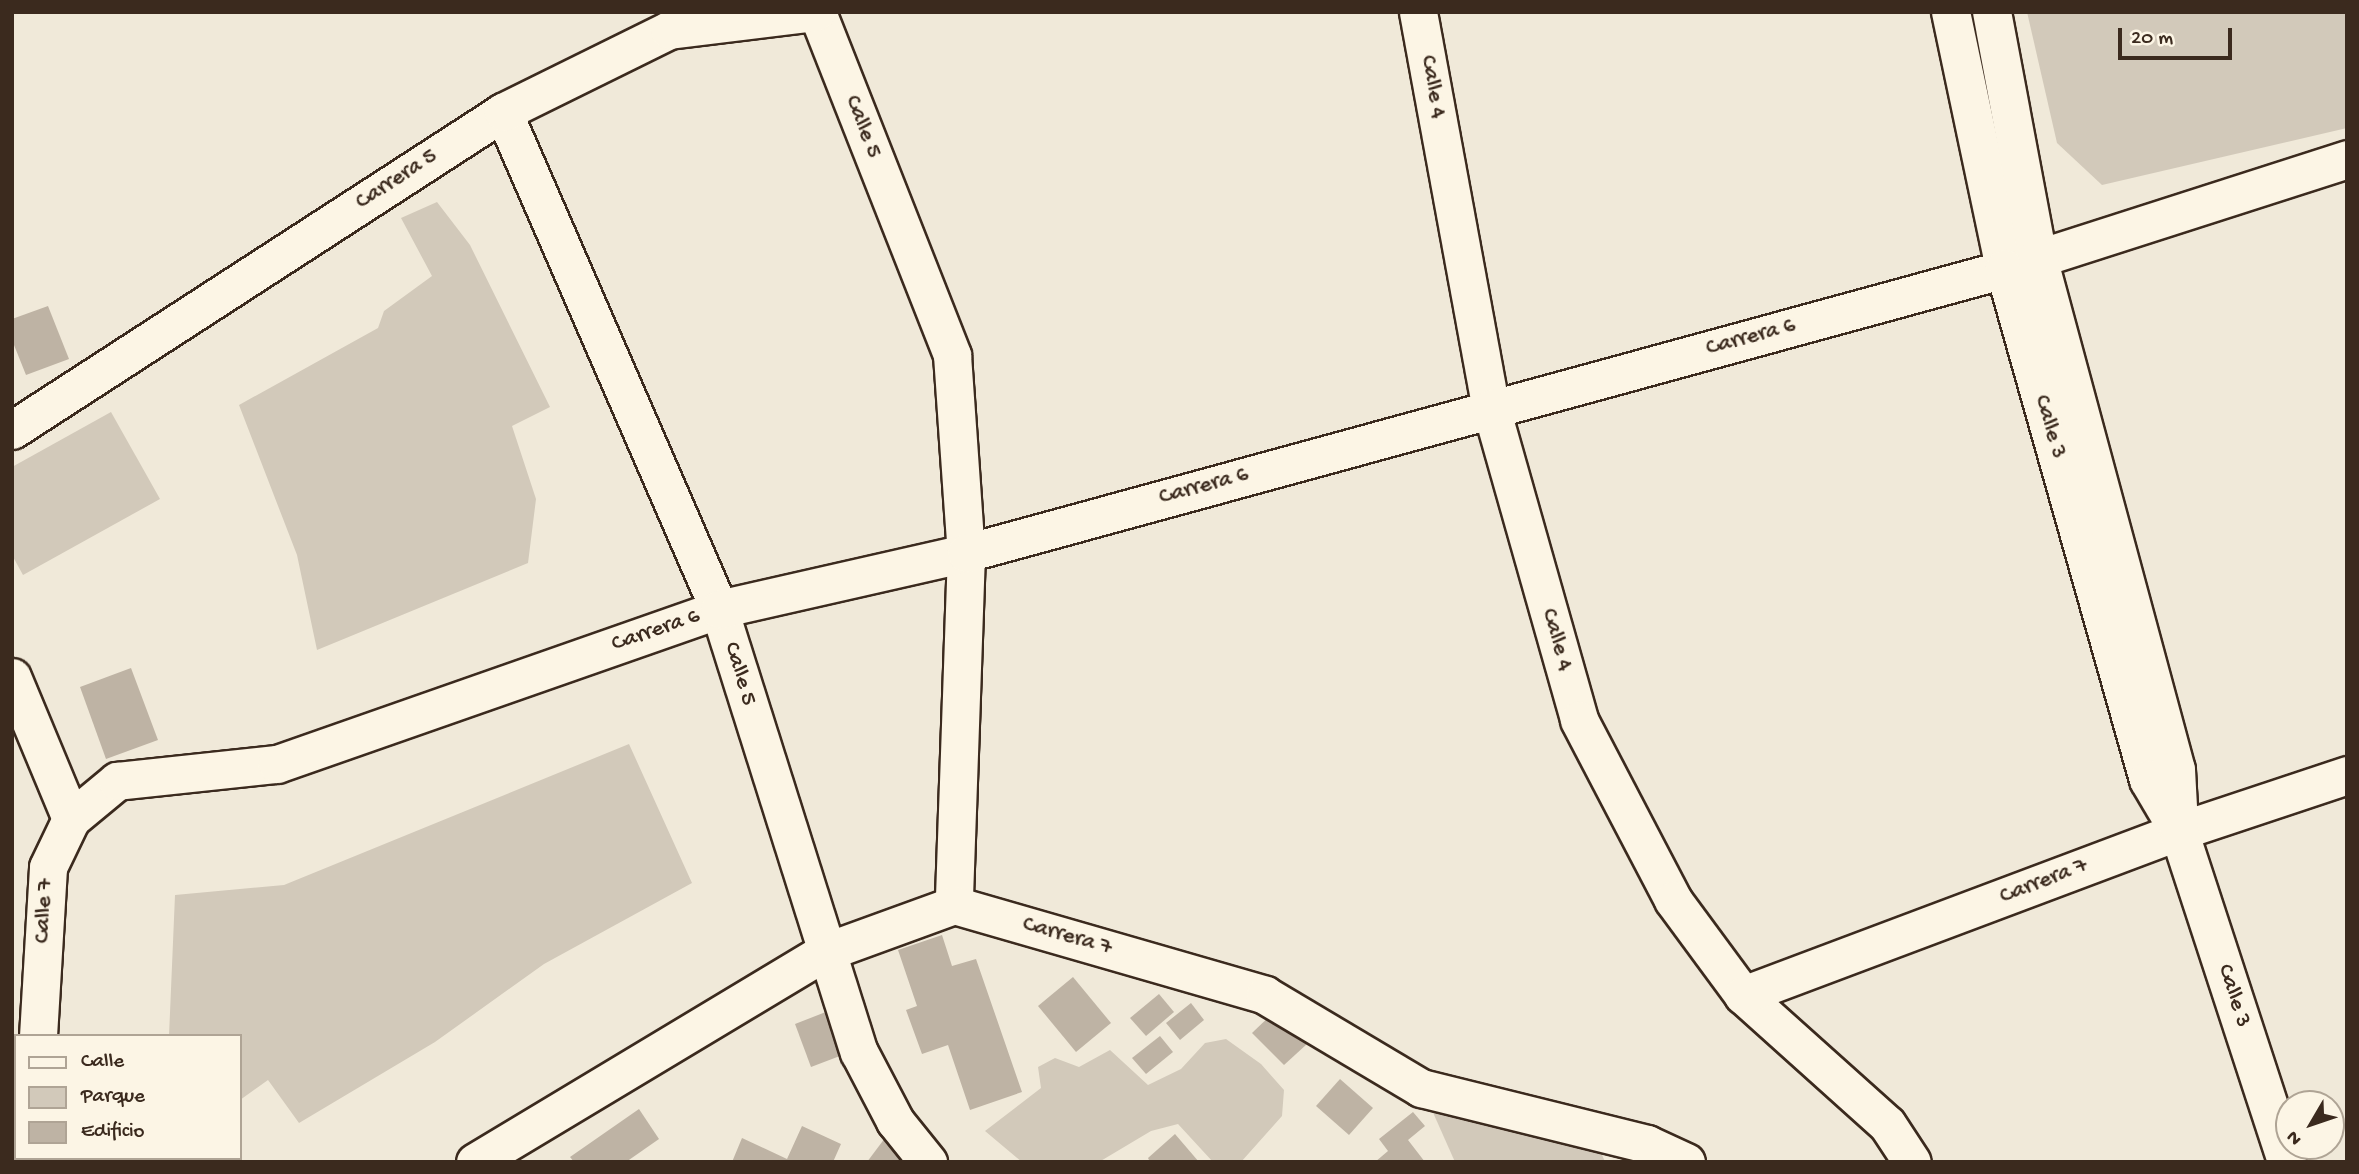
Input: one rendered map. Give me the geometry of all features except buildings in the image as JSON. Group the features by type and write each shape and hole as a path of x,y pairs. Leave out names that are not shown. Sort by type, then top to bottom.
{"main road":[{"name":"Calle 3","path":"1951,12 2021,263 2176,770 2179,831 2287,1162"},
{"name":"Calle 3","path":"1992,12 2021,263"}],"street":[{"name":"Carrera 5","path":"12,430 503,112 669,30 817,12"},
{"name":"Calle 5","path":"817,12 952,355 966,553 954,905"},
{"name":"Calle 4","path":"1418,12 1491,408 1579,720 1673,900 1743,995 1887,1124 1912,1162"},
{"name":"Calle 5","path":"503,112 719,609 825,952 859,1052 895,1121 928,1162"},
{"name":"Carrera 6","path":"71,819 117,781 276,764 719,609 966,553 2021,263 2347,159"},
{"path":"12,677 71,819"},
{"name":"Carrera 7","path":"1743,995 2179,831 2347,775"},
{"name":"Calle 7","path":"38,1034 48,867 71,819"},
{"name":"Carrera 7","path":"954,905 1265,995 1421,1088 1647,1144 1686,1162"},
{"path":"475,1162 825,952 954,905"}],"green space":[{"path":"2027,12 2347,12 2347,128 2102,185 2057,143"},
{"path":"437,202 470,245 550,407 512,426 536,499 528,563 317,650 297,555 239,405 378,328 384,311 432,276 401,218"},
{"path":"111,412 160,499 23,575 12,555 12,467"},
{"path":"629,744 692,883 544,964 435,1042 299,1123 268,1080 242,1099 242,1034 169,1034 175,895 284,885"},
{"path":"1226,1039 1261,1064 1284,1090 1282,1116 1241,1162 1213,1162 1178,1124 1151,1131 1099,1162 1022,1162 985,1131 1041,1088 1038,1067 1055,1058 1079,1067 1110,1050 1148,1085 1181,1069 1205,1043"},
{"path":"1427,1099 1597,1142 1605,1162 1455,1162"}]}
